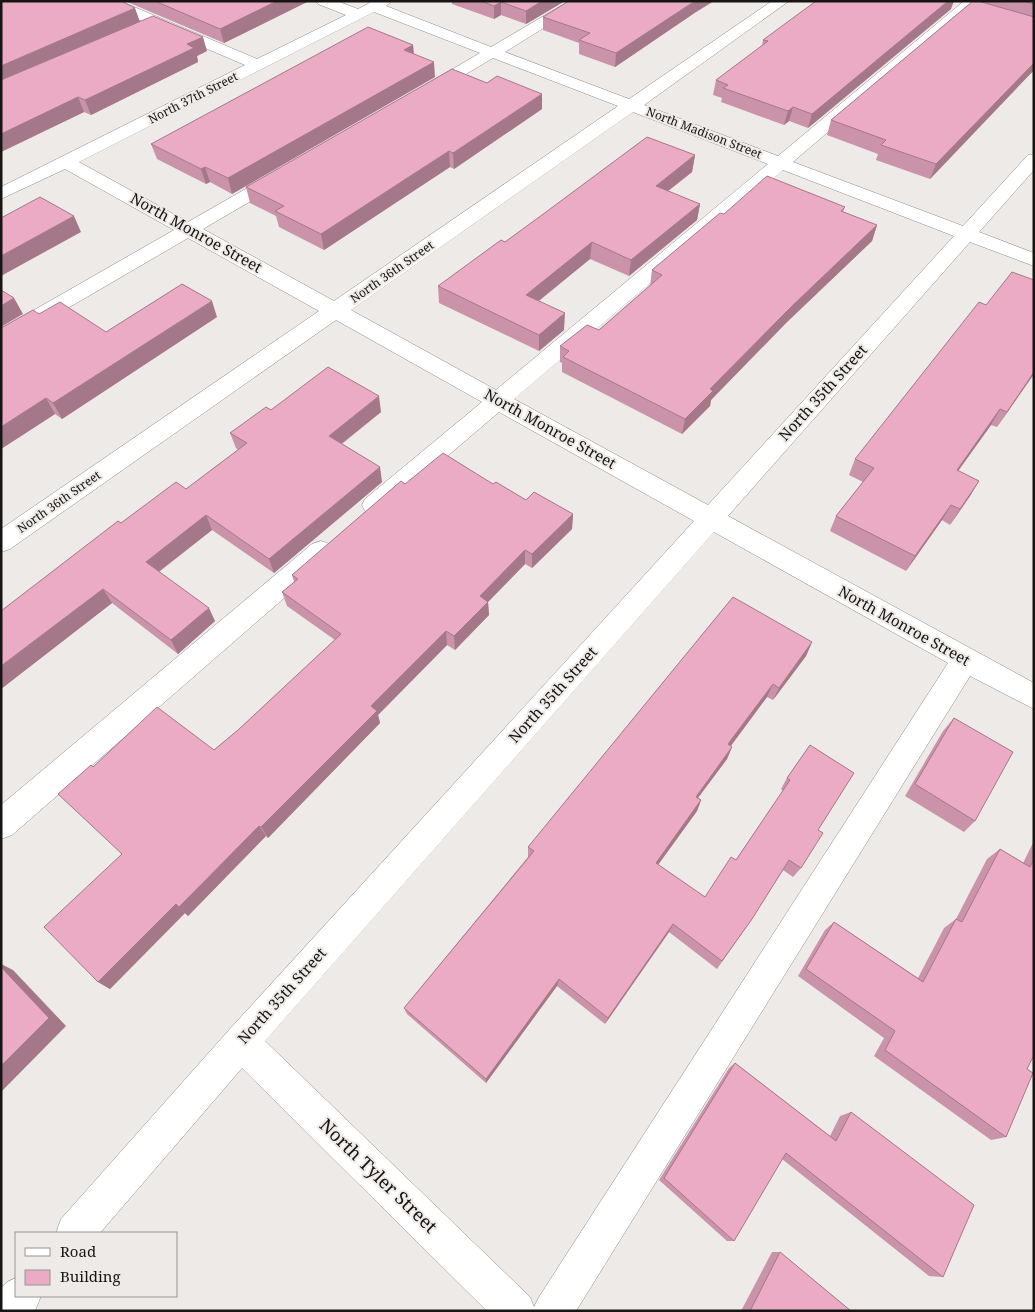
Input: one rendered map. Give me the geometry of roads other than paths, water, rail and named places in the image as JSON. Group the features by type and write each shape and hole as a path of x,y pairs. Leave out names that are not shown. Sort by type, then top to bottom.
{"street":[{"path":"107,1 257,66"},
{"name":"North Madison Street","path":"323,1 373,8 494,52 1034,260"},
{"path":"409,101 580,1"},
{"name":"North 36th Street","path":"1,542 782,1"},
{"path":"1,825 497,400 967,5"},
{"name":"North 37th Street","path":"1,194 373,8"},
{"path":"134,32 157,22"},
{"name":"North 35th Street","path":"76,1232 241,1042 1034,158"},
{"name":"North Monroe Street","path":"66,162 338,310 1034,697"},
{"path":"1,338 299,165"},
{"path":"553,1311 966,659"},
{"name":"North Tyler Street","path":"241,1042 516,1311"},
{"path":"8,1311 19,1297"}]}
